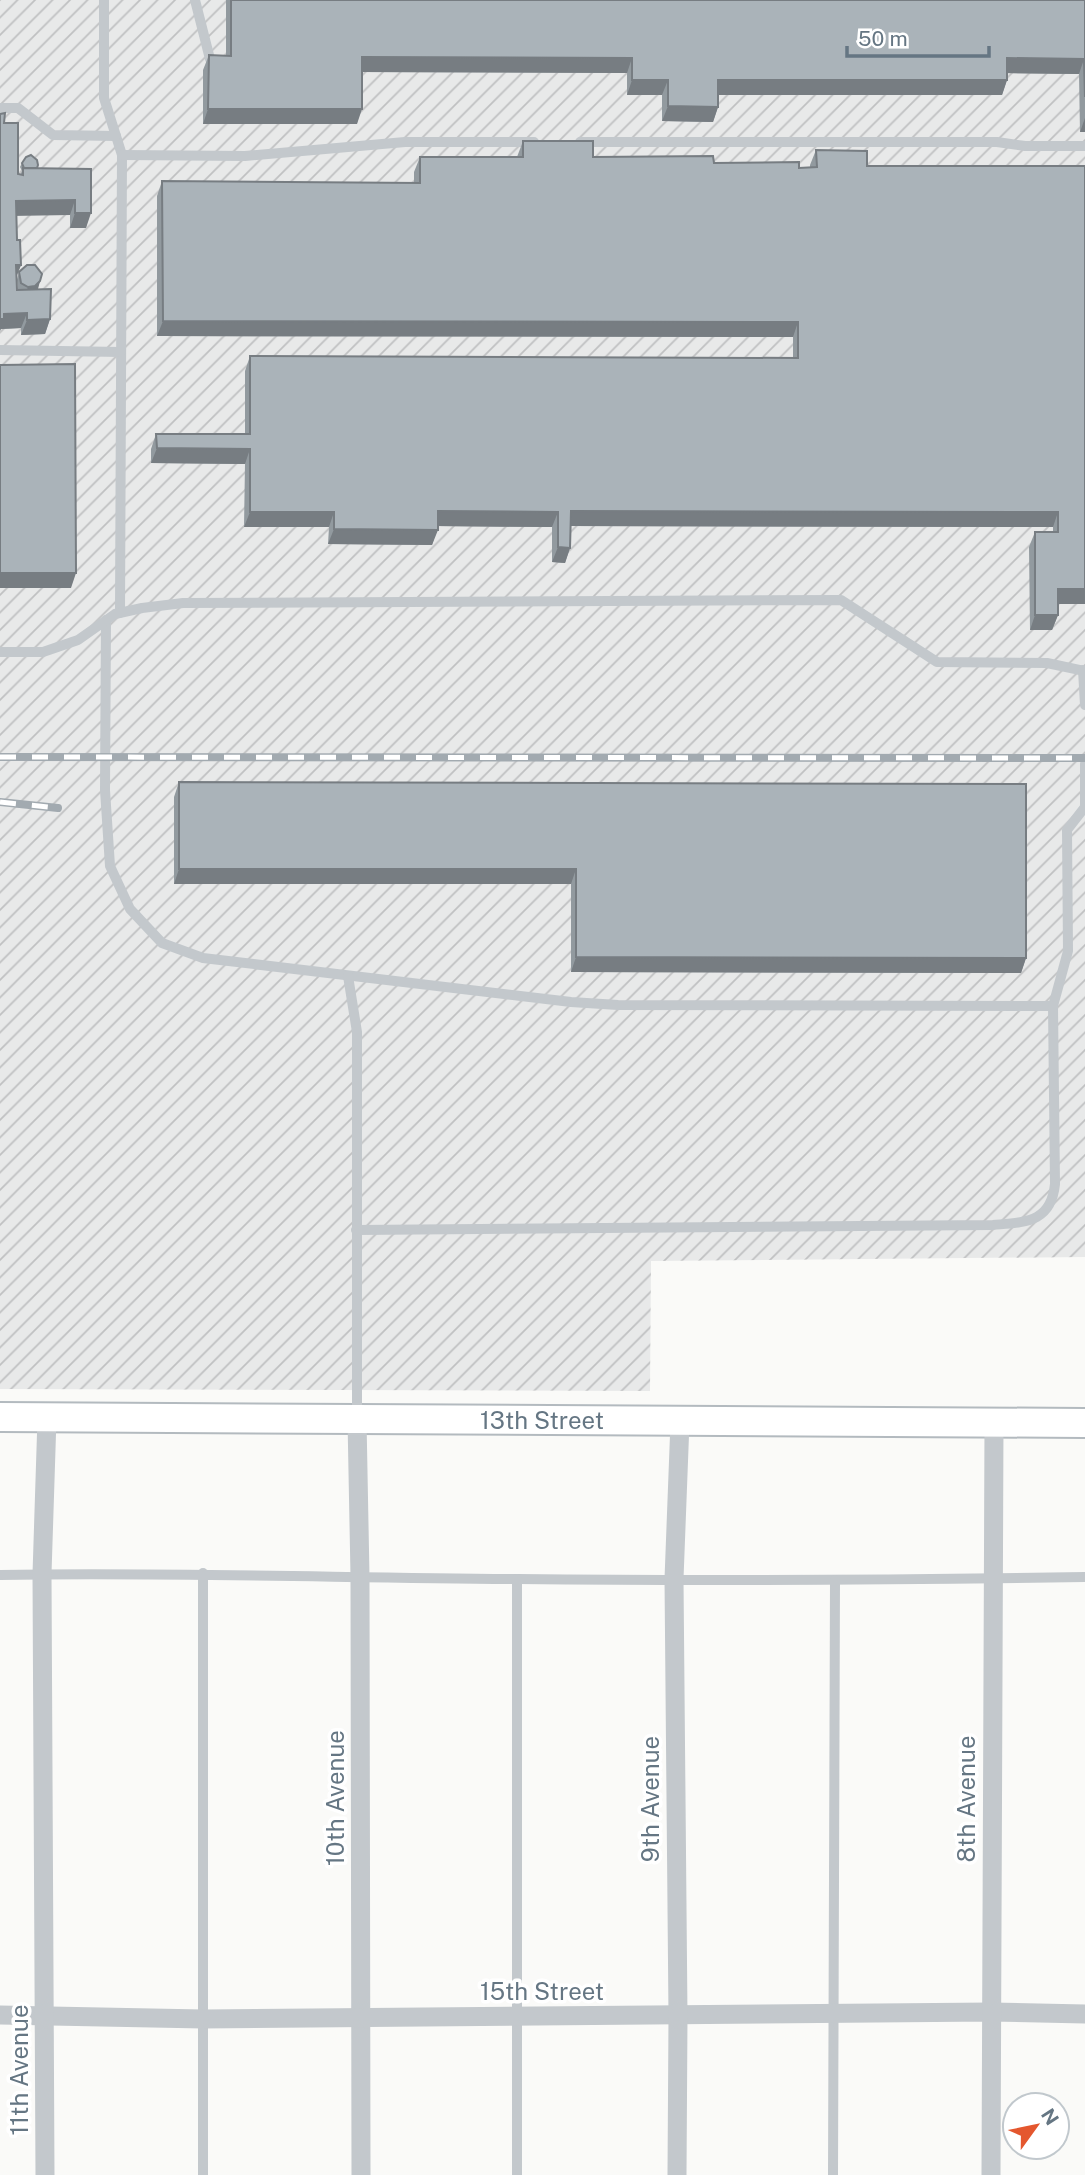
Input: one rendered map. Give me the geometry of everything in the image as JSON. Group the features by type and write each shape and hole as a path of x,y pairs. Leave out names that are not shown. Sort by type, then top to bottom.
{"street":[{"name":"13th Street","path":"0,1418 1085,1423"},
{"name":"11th Avenue","path":"45,2175 42,1574 47,1418"},
{"name":"10th Avenue","path":"357,1420 360,1576 361,2175"},
{"name":"9th Avenue","path":"677,2175 674,1579 680,1422"},
{"name":"8th Avenue","path":"991,2175 993,1424"},
{"name":"15th Street","path":"0,2015 203,2019 991,2012 1085,2014"}],"lane":[{"path":"104,0 104,98 122,155 120,613"},
{"path":"195,0 210,59"},
{"path":"0,108 18,108 53,135 116,136"},
{"path":"122,155 245,156 405,142 543,142"},
{"path":"570,142 997,142 1025,146 1085,146"},
{"path":"0,350 121,352"},
{"path":"0,652 43,652 60,648 78,640 120,613 183,603 841,600 937,662 1047,663 1084,671 1085,705"},
{"path":"106,620 105,790 110,866 130,909 162,943 203,958 571,1002 618,1005 1053,1006"},
{"path":"356,1230 993,1224 1032,1220 1044,1213 1053,1200 1054,1192 1053,1006 1068,951 1067,830 1085,807 1085,764"},
{"path":"348,976 357,1032 357,1420"},
{"path":"203,1573 203,2175"},
{"path":"0,1575 203,1573 517,1579 835,1580 1085,1577"},
{"path":"517,1579 517,2175"},
{"path":"833,2175 835,1580"}],"shaded area":[{"path":"0,0 1085,0 1085,1257 651,1261 650,1391 0,1389"}],"building":[{"path":"231,0 1085,0 1085,97 1084,59 1007,58 1007,80 718,80 718,107 668,106 668,80 632,80 632,58 362,57 362,109 208,109 209,55 231,56"},
{"path":"5,113 4,123 18,123 18,174 23,175 23,168 91,169 91,213 75,213 75,200 16,201 21,265 16,265 17,290 51,289 50,319 27,320 27,313 4,314 4,319 0,319 0,114"},
{"path":"523,141 593,141 593,157 713,156 714,163 799,162 799,168 817,167 816,150 867,151 867,166 1085,166 1085,589 1058,589 1058,615 1035,615 1035,532 1058,532 1058,512 571,511 570,548 558,547 558,512 438,511 438,530 334,529 334,512 250,512 250,449 157,448 156,434 250,434 250,356 798,358 798,322 163,321 162,181 420,183 420,157 523,157"},
{"path":"31,155 37,160 37,168 24,168 22,163"},
{"path":"27,265 35,265 42,274 35,286 28,287 21,283 19,272"},
{"path":"75,364 76,573 0,573 0,365"},
{"path":"179,782 1026,784 1026,958 576,957 576,869 179,869"}],"railway":[{"path":"0,757 1085,758"},
{"path":"0,802 58,808"}]}
